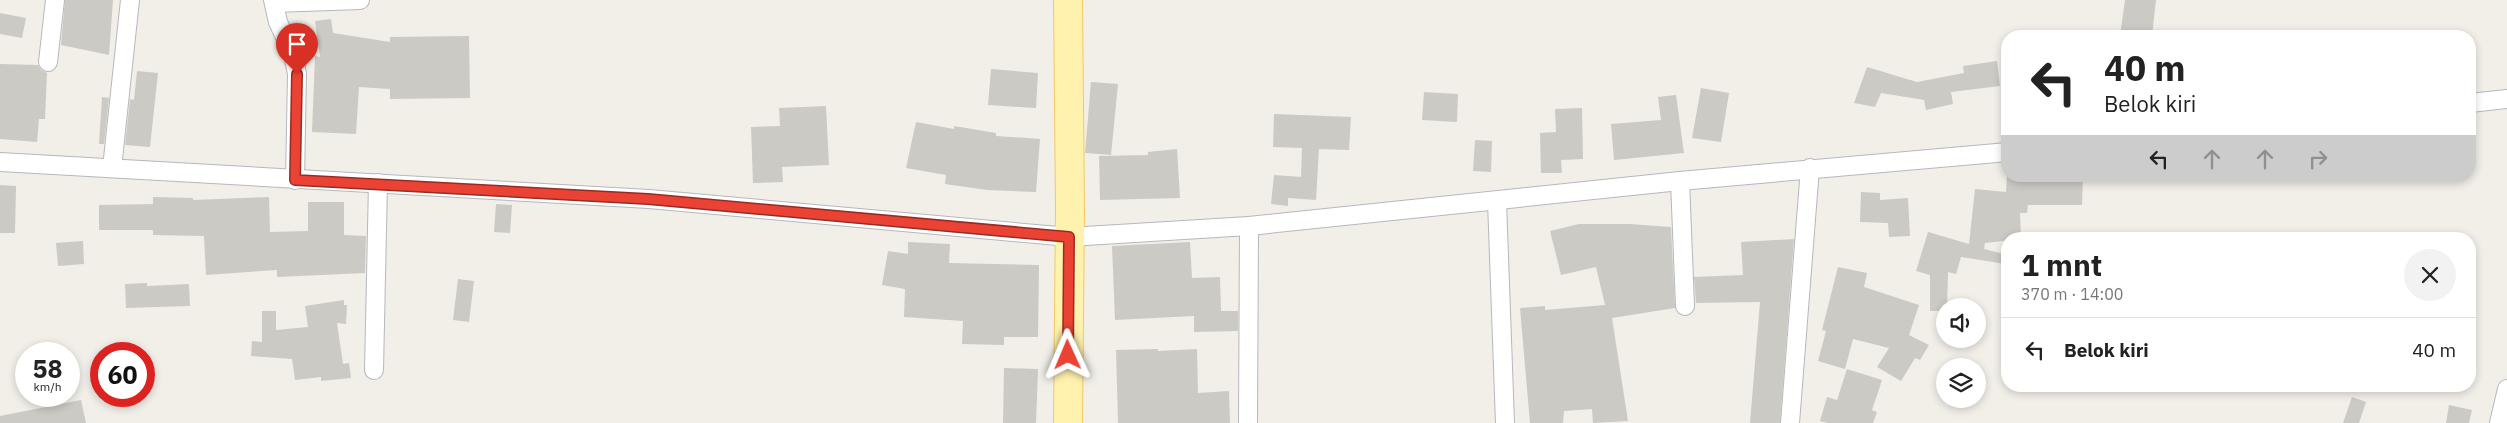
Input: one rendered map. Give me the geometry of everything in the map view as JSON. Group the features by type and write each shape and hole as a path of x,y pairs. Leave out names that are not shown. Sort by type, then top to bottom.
{"main road":[{"path":"1068,0 1068,423"}],"street":[{"path":"48,62 55,0"},
{"path":"112,168 130,0"},
{"path":"295,180 297,74 293,54 278,22 273,1 360,0"},
{"path":"2476,102 2507,99"},
{"path":"0,162 648,199 1069,237 1249,226 1810,168 2001,153"},
{"path":"1790,423 1810,168"},
{"path":"1680,181 1685,306"},
{"path":"374,370 378,183"},
{"path":"1497,201 1505,423"},
{"path":"1248,423 1249,226"},
{"path":"2499,423 2507,389"}],"building":[{"path":"65,0 113,0 109,55 61,45"},
{"path":"2125,0 2156,0 2153,30 2121,30"},
{"path":"0,13 26,18 22,38 0,34"},
{"path":"331,19 333,33 390,42 390,37 469,36 470,98 390,99 390,89 359,87 356,134 312,132 315,56 320,57 315,21"},
{"path":"1997,61 2000,86 1951,92 1953,104 1926,110 1924,100 1881,93 1875,107 1854,103 1867,67 1917,82 1964,73 1963,66"},
{"path":"0,64 38,65 41,70 47,73 45,119 39,119 37,142 0,139"},
{"path":"991,69 1038,73 1036,108 988,105"},
{"path":"137,71 158,73 150,147 125,145 130,99 134,100"},
{"path":"1091,82 1118,84 1111,155 1085,153"},
{"path":"1701,88 1729,93 1721,142 1692,138"},
{"path":"1424,92 1458,94 1457,122 1422,120"},
{"path":"1676,95 1684,153 1614,160 1611,124 1661,120 1658,97"},
{"path":"102,97 109,98 104,144 99,144"},
{"path":"826,106 829,165 782,167 783,182 753,183 751,127 780,126 779,108"},
{"path":"1582,108 1583,159 1561,160 1562,173 1541,173 1540,133 1556,132 1555,109"},
{"path":"1274,114 1351,117 1349,150 1319,149 1316,200 1288,198 1288,206 1271,204 1274,175 1301,177 1302,148 1273,147"},
{"path":"916,122 954,129 954,126 996,133 996,136 1040,139 1036,192 987,190 945,184 946,175 906,168"},
{"path":"1475,140 1492,141 1491,172 1473,171"},
{"path":"1177,149 1180,198 1100,200 1099,156 1148,155 1148,152"},
{"path":"2007,182 2083,182 2082,205 2028,205 2027,213 2020,213 2021,232 2001,232 2001,241 1985,243 1984,249 2001,253 2001,263 1961,257 1956,274 1948,272 1947,298 1936,298 1936,311 1930,311 1930,275 1916,271 1928,232 1969,244 1975,189 2006,192"},
{"path":"0,185 16,186 15,233 0,233"},
{"path":"1861,192 1880,193 1880,200 1908,198 1910,236 1889,237 1888,223 1860,222"},
{"path":"153,197 193,198 193,200 269,197 270,232 308,231 308,202 344,202 344,235 366,236 365,273 277,277 277,270 206,275 204,236 153,235 153,230 99,230 99,205 153,204"},
{"path":"496,204 512,205 510,233 494,232"},
{"path":"1579,224 1629,224 1671,227 1675,308 1612,318 1628,421 1593,423 1592,409 1564,411 1563,423 1530,423 1520,308 1545,306 1545,310 1605,305 1596,267 1561,275 1550,231"},
{"path":"1794,239 1780,423 1750,423 1760,302 1696,303 1694,277 1743,275 1741,242"},
{"path":"83,241 84,264 58,266 56,243"},
{"path":"908,242 950,244 949,263 1039,265 1038,337 1004,337 1004,345 962,344 963,321 904,317 905,289 882,285 888,251 908,254"},
{"path":"1190,242 1192,278 1220,277 1221,311 1238,311 1238,331 1194,332 1194,316 1115,320 1112,246"},
{"path":"1838,267 1867,273 1864,287 1919,305 1909,335 1929,345 1920,360 1915,358 1901,381 1877,367 1889,348 1853,339 1845,369 1818,361 1826,331 1822,330"},
{"path":"458,279 474,281 469,322 453,320"},
{"path":"147,283 147,286 189,284 190,306 126,308 125,284"},
{"path":"344,300 344,305 347,305 346,324 337,323 343,364 349,363 351,378 321,381 321,377 295,380 292,359 251,356 252,341 262,342 262,311 276,311 276,330 308,327 305,306"},
{"path":"1158,349 1158,351 1197,349 1198,393 1229,391 1230,423 1118,423 1116,350"},
{"path":"1004,368 1038,369 1036,423 1003,423"},
{"path":"1847,369 1882,380 1872,410 1877,412 1873,423 1828,423 1820,421 1827,397 1837,400"},
{"path":"2352,397 2366,402 2359,423 2343,423"},
{"path":"80,400 86,423 0,423 0,416 46,407 80,407"},
{"path":"2449,405 2472,410 2469,423 2446,423"}],"route":[{"path":"297,74 295,180 465,187 648,199 1069,237 1068,355"}]}
